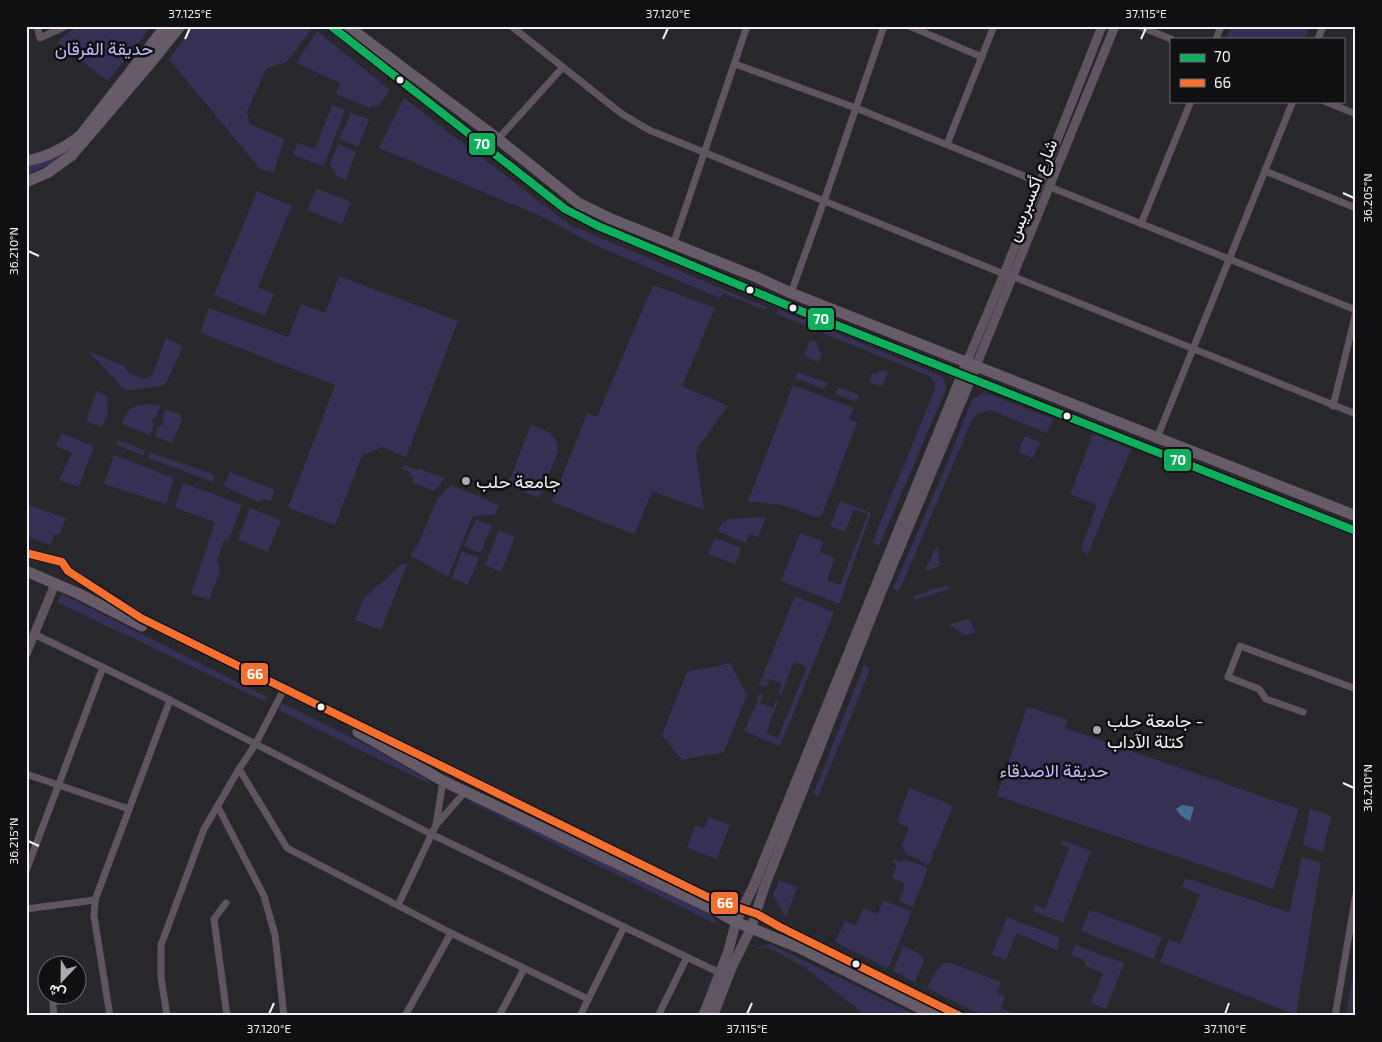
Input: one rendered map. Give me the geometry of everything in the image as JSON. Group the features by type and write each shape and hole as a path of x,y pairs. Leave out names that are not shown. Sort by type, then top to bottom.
{"main road":[{"path":"26,161 44,158 66,147 81,135 166,26"},
{"path":"26,182 47,173 72,155 143,73 180,26"},
{"path":"331,26 565,209 598,226 678,261 966,377 1356,531"},
{"path":"347,26 498,139 578,203 609,218 791,293 1356,516"},
{"path":"734,282 738,270"},
{"path":"703,1016 728,952 736,922 754,885 972,364"},
{"path":"713,1016 732,967 752,928 764,888 966,377"},
{"path":"26,553 62,562 68,571 141,618 710,898 757,914 960,1016"},
{"path":"51,582 44,572 50,562 54,561"},
{"path":"26,571 358,732 465,792 711,908 736,922 800,948 936,1016"},
{"path":"51,582 65,580 68,571"}],"street":[{"path":"36,26 40,38 66,26"},
{"path":"511,26 635,122 663,137 1004,274"},
{"path":"673,245 747,26"},
{"path":"791,293 884,26"},
{"path":"909,26 982,57"},
{"path":"947,144 994,26"},
{"path":"972,364 1004,274 1102,26"},
{"name":"شارع أكسبريس","path":"972,364 1014,278 1115,26"},
{"path":"1139,26 1170,39"},
{"path":"1216,38 1221,26"},
{"path":"1318,38 1323,26"},
{"path":"734,64 856,108 1040,182"},
{"path":"498,139 563,67"},
{"path":"1142,224 1191,102"},
{"path":"1157,438 1293,102"},
{"path":"1326,102 1356,114"},
{"path":"1265,171 1356,208"},
{"path":"1050,187 1356,311 1334,406"},
{"path":"1014,278 1356,414"},
{"path":"26,654 40,619 42,599 51,582"},
{"path":"34,634 170,700 432,834 720,973"},
{"path":"1303,712 1266,699 1259,689 1228,677 1240,646 1356,689"},
{"path":"26,871 103,667"},
{"path":"167,1016 161,977 161,945 204,829 255,745 281,695"},
{"path":"110,1016 94,916 95,900 170,700"},
{"path":"239,769 287,848 451,933 588,999"},
{"path":"26,774 129,809"},
{"path":"398,905 436,825 443,781"},
{"path":"436,825 465,792"},
{"path":"218,807 264,896 275,935 284,1016"},
{"path":"1335,1016 1356,894"},
{"path":"26,909 95,900"},
{"path":"226,904 214,920 227,1016"},
{"path":"580,1016 624,927"},
{"path":"405,1016 451,933"},
{"path":"658,1016 687,957"},
{"path":"499,1016 524,969"}],"green space":[{"name":"حديقة الفرقان","path":"77,26 152,26 108,81 57,42"},
{"path":"194,26 313,27 287,62 266,69 247,112 250,124 284,139 274,172 260,169 169,59"},
{"path":"1231,26 1310,26 1305,38 1226,38"},
{"path":"317,31 390,90 378,107 372,105 370,108 336,94 340,83 296,63"},
{"path":"404,98 570,225 766,307 765,310 723,293 720,298 592,244 545,218 379,148"},
{"path":"332,105 345,110 324,166 293,155 297,143 315,149"},
{"path":"351,112 369,120 358,147 339,139"},
{"path":"338,144 356,152 346,180 337,177 330,164"},
{"path":"70,151 49,165 26,175 26,166 55,158"},
{"path":"316,188 351,202 342,224 308,210"},
{"path":"257,191 292,206 258,287 274,294 265,316 214,295"},
{"path":"339,276 458,321 406,457 382,447 366,454 363,453 335,525 288,508 335,385 200,333 209,308 288,337 301,304 325,313"},
{"path":"653,285 715,308 682,386 728,406 698,447 696,456 704,510 654,492 651,494 636,530 634,533 631,533 552,502 587,413 597,417"},
{"path":"778,309 942,376 947,387 879,546 872,543 935,389 935,382 929,376 776,314"},
{"path":"166,338 183,346 165,385 126,391 88,351 125,366 127,372 144,379 152,376"},
{"path":"810,340 817,342 819,351 822,353 819,362 804,356"},
{"path":"883,370 888,372 882,387 869,382 872,373 875,374"},
{"path":"798,372 828,383 824,389 794,378"},
{"path":"793,385 854,408 849,419 857,423 822,515 816,517 782,505 748,501"},
{"path":"839,387 859,395 857,402 835,394"},
{"path":"96,391 107,396 108,413 102,427 86,421"},
{"path":"984,392 1053,419 1047,433 990,410 977,414 972,420 900,589 898,591 893,589 949,459 971,401"},
{"path":"150,404 161,406 156,417 152,420 154,426 150,435 122,424 132,408"},
{"path":"165,409 180,414 182,420 172,443 154,436 158,427 164,422 162,418"},
{"path":"531,424 554,437 558,446 558,452 539,498 508,485"},
{"path":"61,433 94,446 79,487 59,480 72,453 56,446"},
{"path":"1093,434 1131,449 1087,556 1081,548 1097,505 1070,494"},
{"path":"1025,436 1040,442 1033,458 1018,452"},
{"path":"118,440 145,451 144,456 116,445"},
{"path":"150,452 215,475 213,482 148,458"},
{"path":"114,455 174,478 166,504 104,484"},
{"path":"404,465 445,478 434,491 412,483 414,478 409,476 410,472 402,469"},
{"path":"230,472 275,490 271,500 264,499 258,502 224,486"},
{"path":"183,483 242,505 228,542 224,540 217,561 220,572 209,600 191,594 215,522 175,508"},
{"path":"451,485 499,505 495,514 473,516 448,577 410,555 417,546 438,498"},
{"path":"840,501 871,513 839,604 781,581 800,533 823,542 820,552 835,558 827,580 840,585 868,514 854,509 845,532 830,526"},
{"path":"29,505 66,518 60,534 54,535 52,542 49,544 26,536 26,512"},
{"path":"250,508 281,520 268,552 238,540"},
{"path":"766,517 758,537 749,534 745,543 718,531 721,524 728,519"},
{"path":"476,519 492,526 480,553 464,546"},
{"path":"499,530 515,537 501,572 485,565"},
{"path":"715,538 741,548 735,564 708,554"},
{"path":"937,545 940,566 924,572"},
{"path":"462,551 479,558 468,585 452,578"},
{"path":"403,563 407,565 381,630 355,620 364,598"},
{"path":"948,585 949,589 915,600 913,596"},
{"path":"62,594 267,697 266,702 57,602"},
{"path":"795,596 834,612 780,746 744,731 759,694 763,695 760,703 773,708 776,700 778,701 766,733 778,738 807,667 794,662 781,695 778,694 782,684 770,679 766,687 759,685"},
{"path":"969,619 976,632 965,635 948,624"},
{"path":"730,663 747,695 724,752 682,760 662,735 687,672"},
{"path":"864,665 869,668 869,672 819,795 813,795"},
{"path":"282,703 367,745 427,779 430,784 278,710"},
{"name":"حديقة الاصدقاء","path":"1027,707 1068,720 1065,728 1299,809 1273,889 997,796"},
{"path":"909,788 950,804 952,808 929,865 906,854 902,845 909,828 897,822"},
{"path":"468,801 706,911 714,918 718,925"},
{"path":"1310,809 1331,816 1323,852 1303,845"},
{"path":"709,817 730,825 717,859 687,848 695,825 704,828"},
{"path":"1062,840 1091,851 1063,923 1033,911 1035,905 1045,909 1069,848 1060,844"},
{"path":"1302,857 1321,863 1296,1015 1160,962 1169,940 1180,944 1200,895 1182,887 1185,878 1289,912"},
{"path":"893,859 902,863 904,859 928,868 913,907 899,901 905,885 892,878 897,865 892,862"},
{"path":"779,880 797,887 786,918 773,895"},
{"path":"883,900 910,911 911,915 888,968 835,942 845,921 856,925 863,908 878,914"},
{"path":"1090,910 1162,937 1153,959 1081,931"},
{"path":"1007,917 1059,937 1058,951 1017,933 1006,960 992,955"},
{"path":"770,944 918,1016 867,1016 803,966 767,947 751,950"},
{"path":"1075,945 1124,963 1106,1009 1091,1003 1103,973 1085,966 1086,961 1071,955"},
{"path":"903,946 916,952 923,958 923,963 915,982 893,971"},
{"path":"1356,957 1356,1016 1346,1016"},
{"path":"944,963 951,963 1001,982 997,993 1005,997 1000,1008 1019,1016 984,1016 927,988 935,973"}],"water":[{"path":"1182,805 1194,807 1190,821 1185,819 1176,809"}],"transit line":[{"name":"70","path":"331,26 565,209 598,226 801,311 1356,531"},
{"name":"66","path":"26,553 62,562 68,571 141,618 710,898 757,914 960,1016"}],"place":[{"name":"جامعة حلب","path":"466,481"},
{"name":"جامعة حلب - كتلة الآداب","path":"1097,730"}]}
